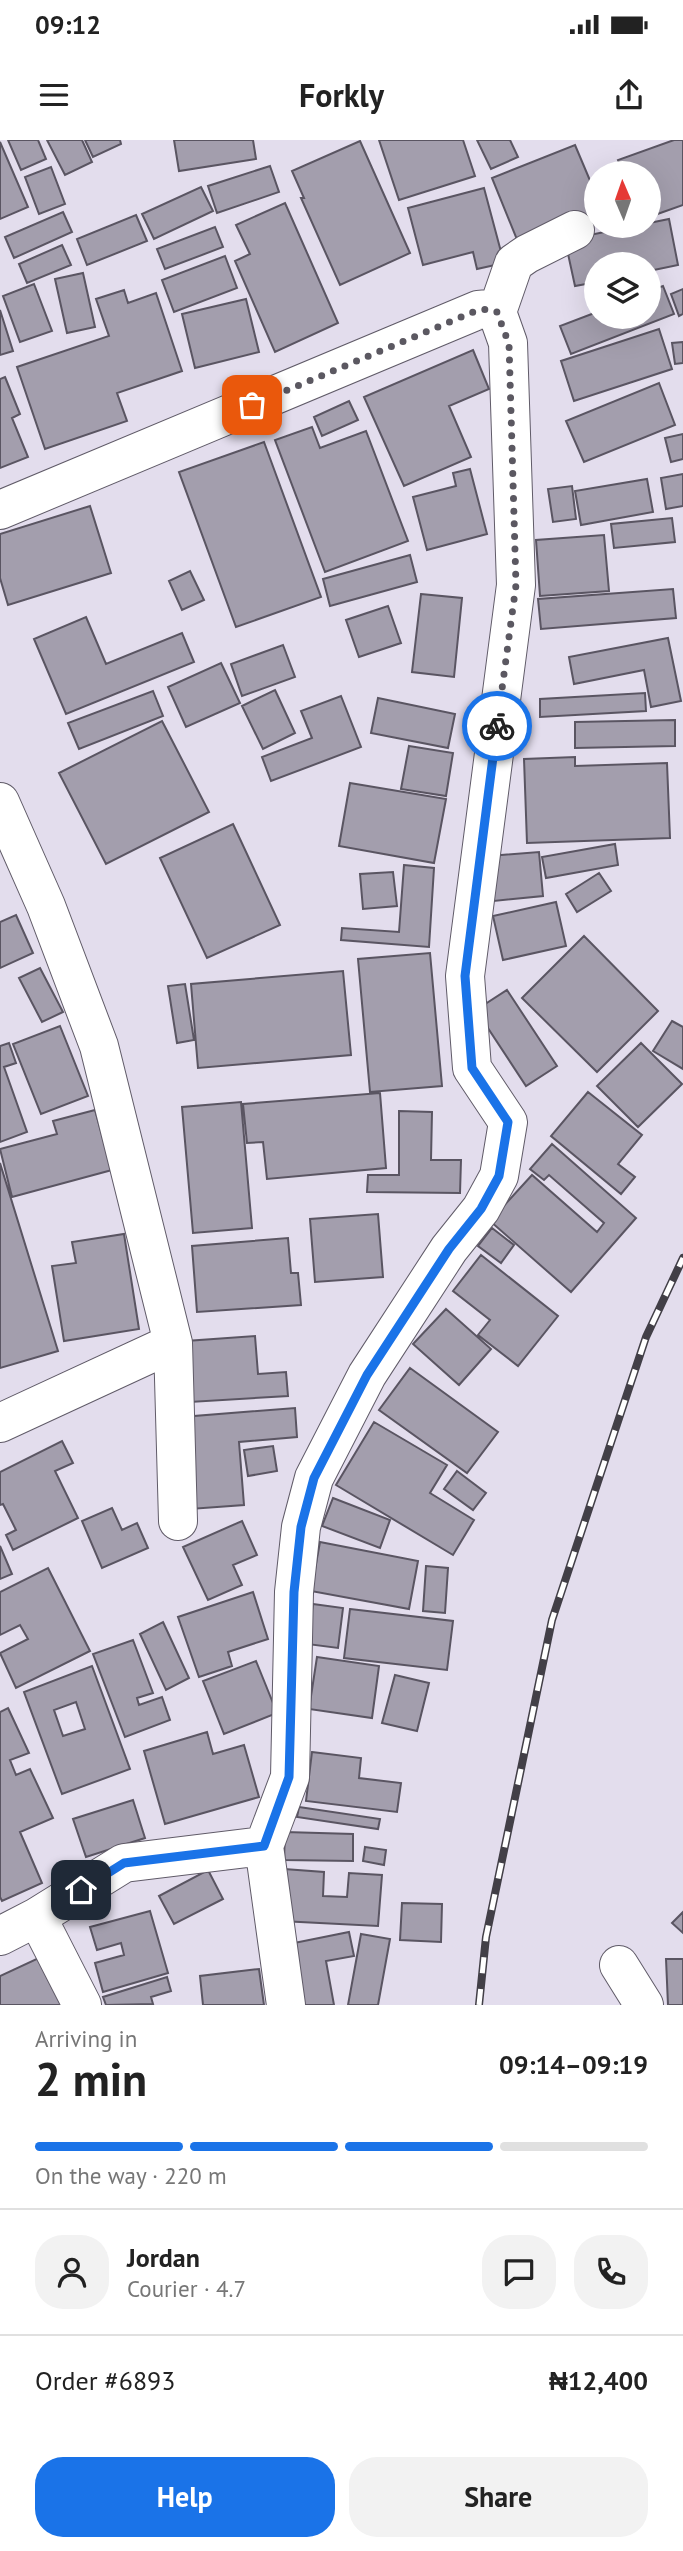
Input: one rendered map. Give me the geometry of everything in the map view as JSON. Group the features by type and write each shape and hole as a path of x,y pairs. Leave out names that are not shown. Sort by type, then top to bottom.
{"street":[{"path":"286,2005 264,1846 289,1777 294,1592 301,1527 314,1478 367,1375 449,1249 481,1209 499,1176 508,1122 472,1068 465,976 516,585 509,344 497,312 514,263 575,230"},
{"path":"0,510 478,310 489,309 497,312"},
{"path":"0,802 10,853 46,906 99,1046 173,1343 178,1521"},
{"path":"0,1423 173,1343"},
{"path":"0,1936 37,1917 124,1863 264,1846"},
{"path":"37,1917 82,2005"},
{"path":"619,1965 644,2005"}],"building":[{"path":"8,140 38,140 46,159 21,170"},
{"path":"47,140 82,140 92,162 65,175"},
{"path":"85,140 120,140 121,144 93,157"},
{"path":"174,140 253,140 256,159 179,171"},
{"path":"379,140 463,140 475,176 399,200"},
{"path":"477,140 510,140 518,157 491,169"},
{"path":"674,140 683,140 683,205 662,212 662,161 618,160"},
{"path":"360,141 410,253 340,285 301,198 304,198 292,171"},
{"path":"0,142 28,207 0,219"},
{"path":"575,145 584,166 584,221 520,247 492,178"},
{"path":"270,166 279,192 217,213 208,186"},
{"path":"51,167 65,204 39,214 25,177"},
{"path":"201,187 213,211 154,239 142,214"},
{"path":"484,188 504,263 477,269 473,252 423,265 408,208"},
{"path":"285,203 338,323 275,352 235,261 250,254 236,225"},
{"path":"63,212 72,232 14,258 5,237"},
{"path":"136,215 147,241 87,265 77,239"},
{"path":"669,219 678,265 661,269 661,252 584,252 584,284 575,286 565,240 584,236 662,238 662,220"},
{"path":"215,227 223,247 165,269 157,249"},
{"path":"62,245 71,265 27,283 19,264"},
{"path":"225,256 237,288 174,312 162,280"},
{"path":"83,273 95,327 67,333 55,279"},
{"path":"34,284 52,331 20,342 3,296"},
{"path":"663,286 674,314 661,319"},
{"path":"683,289 683,314 679,316 671,294"},
{"path":"124,290 128,303 156,293 182,371 117,393 127,421 45,449 17,367 109,336 96,299"},
{"path":"246,299 259,352 195,368 182,314"},
{"path":"0,310 13,351 0,355"},
{"path":"584,317 584,329 635,329 571,354 560,326"},
{"path":"659,329 672,369 574,401 561,361"},
{"path":"683,342 683,363 675,364 672,343"},
{"path":"473,350 489,389 449,406 471,457 404,486 364,397"},
{"path":"5,377 20,414 12,418 28,457 0,468 0,379"},
{"path":"659,383 675,425 584,462 566,421"},
{"path":"349,401 358,420 322,436 314,417"},
{"path":"312,427 320,448 366,431 408,541 325,572 275,440"},
{"path":"683,434 683,459 671,462 665,438"},
{"path":"264,442 321,597 236,627 179,472"},
{"path":"470,469 487,534 427,550 413,497 456,486 453,473"},
{"path":"683,474 683,506 666,509 661,478"},
{"path":"647,479 653,512 581,525 575,491"},
{"path":"572,486 576,519 553,522 548,489"},
{"path":"90,506 111,573 8,605 0,578 0,534"},
{"path":"672,518 675,542 614,548 611,524"},
{"path":"604,535 609,591 540,596 536,540"},
{"path":"410,555 417,582 330,606 323,579"},
{"path":"190,571 204,600 182,610 169,581"},
{"path":"673,589 676,618 541,629 538,599"},
{"path":"421,594 462,598 454,677 412,672"},
{"path":"388,606 401,643 359,657 346,620"},
{"path":"86,617 106,664 182,633 194,662 66,714 34,639"},
{"path":"668,638 681,701 651,707 644,670 574,684 569,657"},
{"path":"283,645 295,677 242,696 231,664"},
{"path":"221,663 240,703 186,727 168,687"},
{"path":"275,690 295,733 263,749 242,706"},
{"path":"153,691 163,716 79,749 68,723"},
{"path":"645,693 646,711 540,717 540,699"},
{"path":"341,696 361,747 271,781 262,757 312,738 301,711"},
{"path":"378,698 455,714 448,748 371,733"},
{"path":"675,720 675,746 575,748 575,722"},
{"path":"162,721 209,812 106,864 59,773"},
{"path":"409,746 453,753 446,796 401,789"},
{"path":"575,757 575,766 667,763 670,838 527,843 524,759"},
{"path":"350,783 446,799 434,863 339,846"},
{"path":"233,824 280,925 207,958 160,858"},
{"path":"615,844 618,865 546,878 542,857"},
{"path":"539,852 543,896 494,901 490,856"},
{"path":"404,865 434,868 429,947 341,940 342,928 399,932"},
{"path":"393,872 397,906 363,909 360,874"},
{"path":"599,873 611,891 577,912 566,894"},
{"path":"556,902 566,946 503,960 493,916"},
{"path":"16,915 33,953 0,968 0,922"},
{"path":"584,936 658,1011 597,1072 522,998"},
{"path":"430,953 442,1086 370,1092 358,959"},
{"path":"40,968 63,1012 42,1022 19,978"},
{"path":"343,971 351,1055 198,1068 191,984"},
{"path":"185,984 194,1040 177,1043 168,986"},
{"path":"507,990 557,1066 526,1086 476,1010"},
{"path":"672,1021 683,1027 683,1069 653,1051"},
{"path":"60,1026 88,1096 41,1114 13,1044"},
{"path":"9,1043 16,1063 4,1067 27,1132 0,1142 0,1046"},
{"path":"641,1043 682,1084 638,1127 597,1086"},
{"path":"588,1092 642,1135 618,1164 635,1177 621,1194 551,1136"},
{"path":"380,1093 386,1168 267,1179 263,1142 247,1143 243,1104"},
{"path":"241,1102 252,1228 193,1233 182,1107"},
{"path":"95,1110 112,1170 12,1197 0,1149 57,1134 53,1121"},
{"path":"399,1111 432,1112 431,1160 461,1160 460,1193 367,1192 368,1175 399,1175"},
{"path":"552,1144 636,1218 571,1292 490,1221 532,1175 597,1232 604,1223 549,1175 544,1180 530,1169"},
{"path":"0,1163 58,1351 0,1368"},
{"path":"378,1214 383,1277 315,1282 310,1219"},
{"path":"492,1228 514,1245 501,1263 478,1246"},
{"path":"124,1234 139,1329 64,1341 52,1266 76,1263 72,1242"},
{"path":"288,1238 291,1273 298,1273 301,1305 197,1312 192,1246"},
{"path":"481,1255 558,1316 518,1366 478,1335 490,1320 453,1291"},
{"path":"446,1309 491,1349 459,1385 413,1344"},
{"path":"255,1336 258,1374 286,1372 288,1396 190,1402 186,1341"},
{"path":"410,1368 498,1432 467,1473 379,1410"},
{"path":"295,1408 297,1437 239,1442 244,1505 190,1509 182,1417"},
{"path":"374,1422 447,1465 430,1493 474,1520 453,1555 336,1485"},
{"path":"62,1441 73,1463 55,1471 78,1518 13,1550 6,1535 16,1530 3,1504 0,1505 0,1472"},
{"path":"273,1446 277,1471 248,1476 244,1450"},
{"path":"457,1471 486,1493 473,1510 444,1489"},
{"path":"333,1498 390,1520 380,1548 322,1526"},
{"path":"112,1508 122,1530 137,1523 148,1548 102,1568 82,1521"},
{"path":"242,1521 257,1555 233,1565 242,1585 208,1600 183,1547"},
{"path":"320,1542 418,1561 409,1609 311,1591"},
{"path":"0,1546 12,1574 0,1579"},
{"path":"426,1566 448,1568 445,1613 423,1611"},
{"path":"48,1568 90,1651 16,1688 0,1653 28,1639 20,1625 0,1635 0,1592"},
{"path":"253,1592 268,1639 228,1652 232,1666 199,1677 178,1617"},
{"path":"313,1604 343,1608 338,1648 307,1644"},
{"path":"350,1609 453,1621 447,1670 344,1658"},
{"path":"163,1622 189,1678 166,1690 140,1634"},
{"path":"133,1640 153,1693 137,1698 139,1705 162,1697 170,1720 125,1737 93,1654"},
{"path":"317,1657 379,1666 372,1718 309,1709"},
{"path":"256,1661 277,1713 224,1734 203,1681"},
{"path":"92,1666 130,1769 62,1794 24,1692","holes":["76,1702 85,1729 63,1736 54,1710"]},
{"path":"395,1675 429,1683 417,1731 382,1723"},
{"path":"8,1708 29,1753 10,1760 16,1775 30,1769 53,1818 20,1832 42,1883 2,1901 0,1712"},
{"path":"207,1732 213,1754 244,1745 259,1797 165,1824 144,1751"},
{"path":"312,1752 361,1758 359,1778 401,1783 397,1812 306,1801"},
{"path":"133,1800 145,1838 86,1857 73,1819"},
{"path":"299,1807 380,1819 378,1829 297,1817"},
{"path":"285,1832 353,1834 353,1861 284,1860"},
{"path":"365,1847 386,1850 384,1865 363,1861"},
{"path":"284,1869 324,1872 323,1896 347,1897 349,1873 382,1875 378,1926 281,1921"},
{"path":"208,1870 223,1899 174,1924 159,1896"},
{"path":"402,1903 442,1904 441,1942 400,1940"},
{"path":"150,1911 168,1973 103,1992 95,1963 124,1955 121,1943 97,1950 90,1927"},
{"path":"683,1912 683,1933 672,1923"},
{"path":"349,1932 354,1956 326,1961 334,2005 301,2005 289,1944"},
{"path":"361,1934 390,1939 378,2005 348,2005"},
{"path":"43,1956 67,2005 0,2005 0,1976"},
{"path":"666,1959 683,1959 683,2005 668,2005"},
{"path":"259,1969 264,2005 203,2005 200,1976"},
{"path":"167,1977 171,1991 151,1997 153,2004 106,2005 103,1997"}],"railway":[{"path":"479,2005 486,1937 552,1620 646,1337 683,1258"}],"way so far":[{"path":"252,405 478,310 489,309 497,312 509,344 516,585 497,726"}],"route":[{"path":"81,1890 124,1863 264,1846 289,1777 294,1592 301,1527 314,1478 367,1375 449,1249 481,1209 499,1176 508,1122 472,1068 465,976 497,726"}]}
